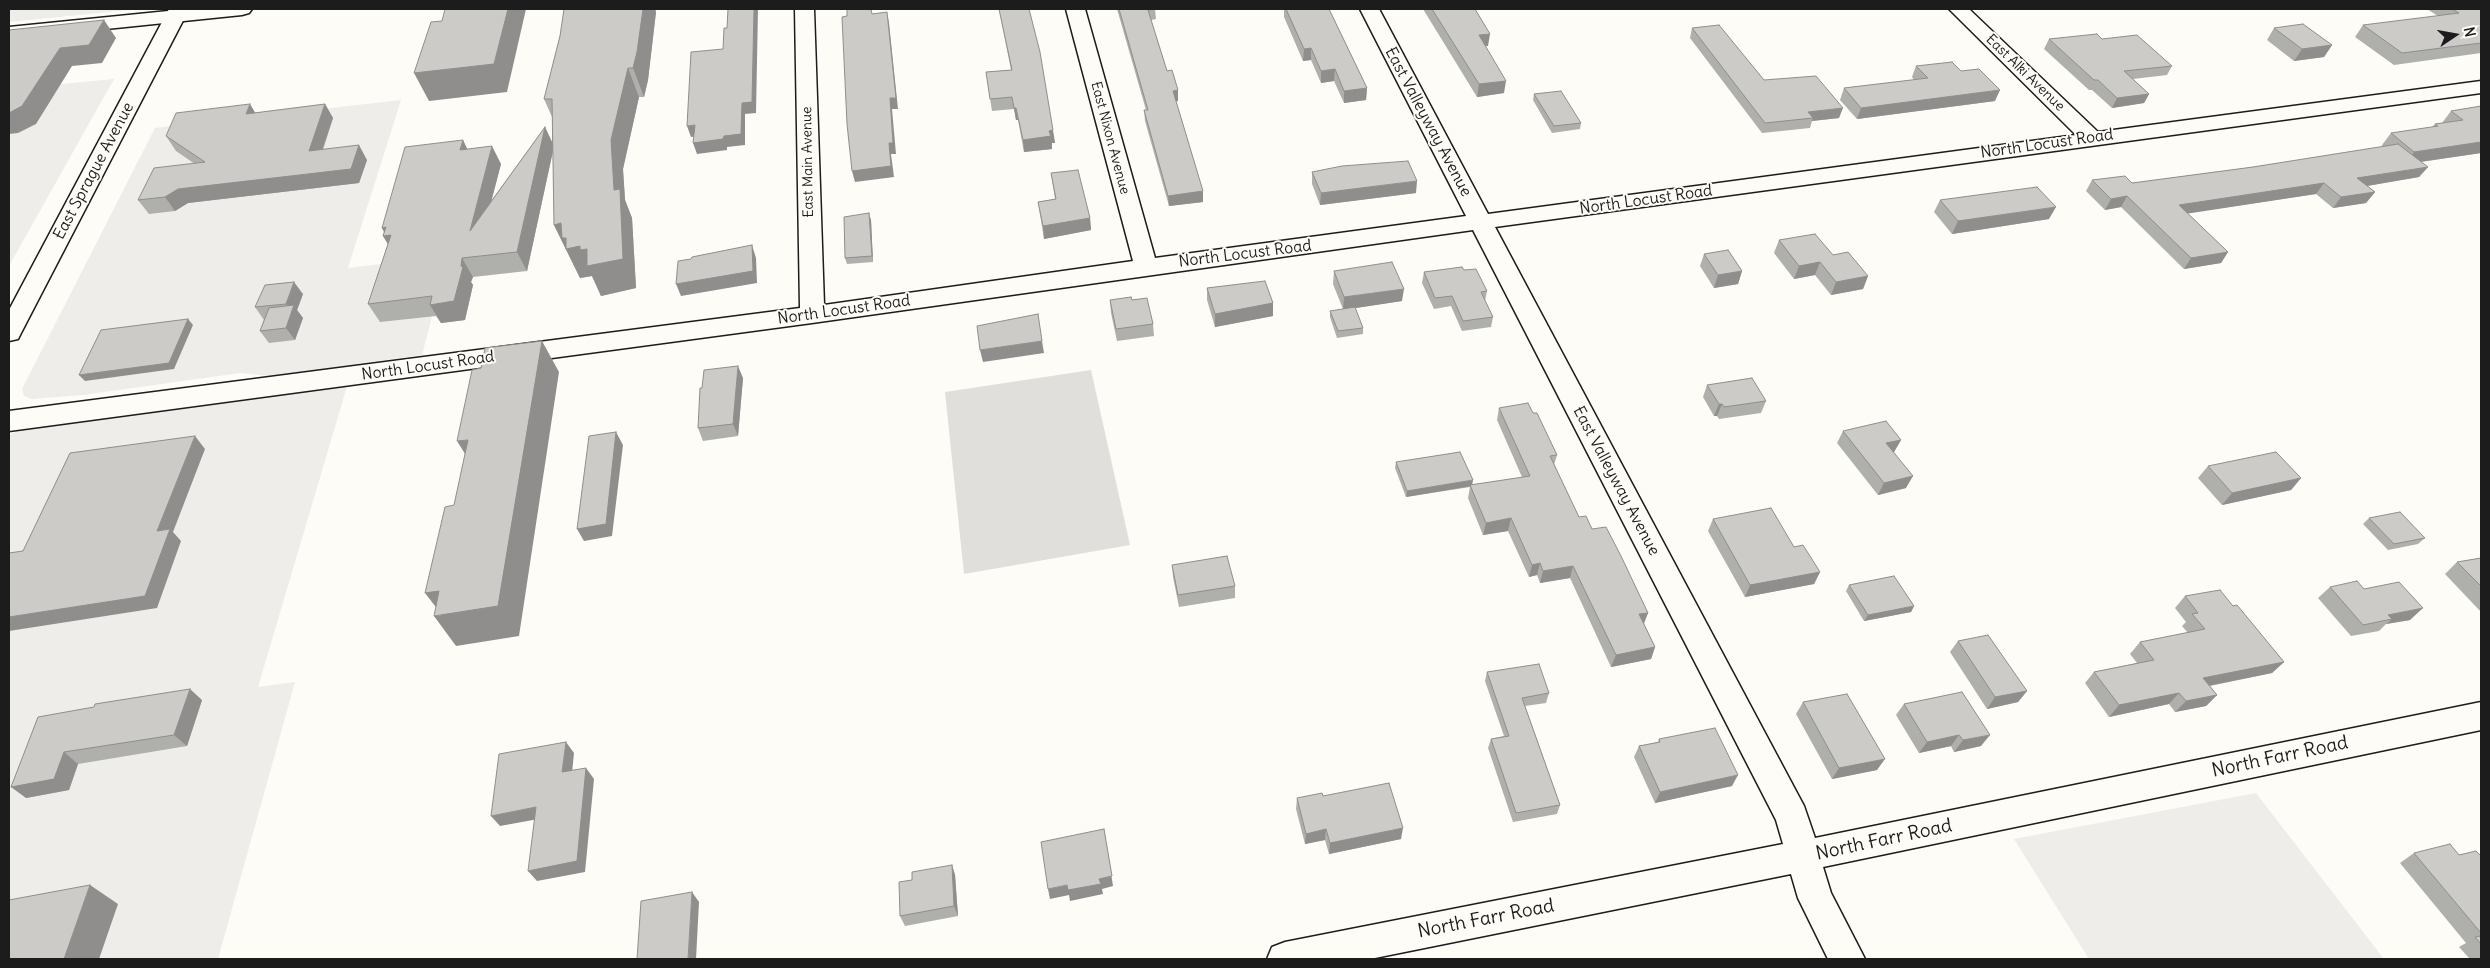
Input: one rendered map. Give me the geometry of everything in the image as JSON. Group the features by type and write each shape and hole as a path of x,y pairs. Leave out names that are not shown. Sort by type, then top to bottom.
{"street":[{"path":"9,33 178,12 242,9"},
{"name":"East Main Avenue","path":"804,9 812,315"},
{"name":"East Nixon Avenue","path":"1075,9 1146,267"},
{"name":"East Valleyway Avenue","path":"1368,9 1792,817 1815,898 1847,959"},
{"name":"East Alki Avenue","path":"1958,9 2092,138"},
{"name":"East Sprague Avenue","path":"9,332 178,12"},
{"name":"North Locust Road","path":"9,422 812,315 1146,267 2481,87"},
{"name":"North Farr Road","path":"1285,959 1803,856 2481,716"}],"shaded area":[{"path":"9,9 139,9 9,22"},
{"path":"114,79 9,266 9,89"},
{"path":"401,100 348,268 448,256 422,355 270,376 240,373 83,395 32,399 24,396 22,389 155,128"},
{"path":"1091,370 1130,545 964,574 945,392"},
{"path":"348,383 258,687 295,682 218,959 9,959 9,435 20,430"},
{"path":"2256,793 2384,959 2089,959 2014,839"}],"building":[{"path":"445,9 508,9 494,64 414,73 431,22 442,21"},
{"path":"564,9 643,9 637,52 633,68 628,68 611,140 614,190 620,189 623,259 587,266 587,249 580,250 580,246 566,249 566,238 562,238 561,223 554,225 552,99 544,99 560,36"},
{"path":"728,9 754,9 752,102 742,103 741,134 724,136 723,139 693,143 695,125 687,126 691,52 723,49 724,28 727,28"},
{"path":"847,9 871,9 872,14 887,12 896,98 890,98 893,143 889,143 891,166 852,171 847,124 842,17 847,16"},
{"path":"999,9 1029,9 1040,52 1053,130 1049,131 1051,136 1023,140 1012,97 990,99 986,72 1012,70"},
{"path":"1119,9 1155,9 1148,10 1167,71 1172,70 1178,90 1173,91 1203,191 1168,196 1144,110 1148,110"},
{"path":"1286,9 1329,9 1367,88 1344,91 1335,69 1321,71 1311,48 1304,49"},
{"path":"1432,9 1475,9 1490,34 1479,35 1506,81 1479,84"},
{"path":"2452,9 2481,9 2481,43 2402,53 2363,25 2459,13"},
{"path":"104,20 89,45 60,48 22,106 9,113 9,30"},
{"path":"2303,24 2332,45 2302,49 2274,28"},
{"path":"1719,25 1764,80 1816,76 1843,108 1808,112 1813,118 1765,123 1692,28"},
{"path":"2097,34 2102,39 2137,35 2172,66 2124,71 2149,94 2117,98 2049,39"},
{"path":"1952,62 1961,71 1979,69 2000,90 1861,108 1844,88 1928,78 1916,66"},
{"path":"1561,91 1581,123 1554,126 1534,94"},
{"path":"250,104 246,114 325,104 309,151 359,145 351,169 178,189 165,197 138,200 154,168 205,162 166,136 176,113"},
{"path":"2481,106 2481,142 2414,152 2391,133 2463,120 2451,111"},
{"path":"545,127 517,252 462,258 461,266 463,267 454,301 430,305 432,296 368,304 391,235 383,236 386,227 382,228 405,147 463,140 460,150 492,146 470,231"},
{"path":"2398,144 2428,167 2357,178 2375,192 2341,197 2324,183 2179,205 2228,252 2191,258 2127,196 2111,199 2092,180 2125,176 2132,183 2253,167"},
{"path":"1408,161 1417,181 1321,193 1312,172 1342,166"},
{"path":"1078,170 1090,218 1043,226 1038,202 1056,199 1051,173"},
{"path":"2037,187 2056,207 1958,221 1940,200"},
{"path":"869,213 872,256 845,258 844,217"},
{"path":"1815,234 1833,255 1848,252 1868,276 1836,282 1820,262 1799,266 1779,240"},
{"path":"752,245 753,271 676,284 678,261"},
{"path":"1728,250 1742,271 1718,275 1704,254"},
{"path":"1392,262 1404,289 1344,297 1334,271"},
{"path":"1462,267 1464,270 1476,269 1487,291 1481,292 1493,317 1463,321 1452,296 1435,298 1424,272"},
{"path":"1265,281 1273,303 1215,314 1207,288"},
{"path":"294,282 286,304 255,307 265,285"},
{"path":"1131,297 1132,300 1147,298 1153,324 1116,329 1110,300"},
{"path":"294,305 286,328 260,331 269,308"},
{"path":"1355,307 1363,328 1338,331 1330,311"},
{"path":"1038,314 1042,341 980,350 977,326"},
{"path":"188,319 169,363 79,375 101,330"},
{"path":"542,341 498,606 434,616 439,591 425,593 445,507 454,505 468,440 457,441 472,370 481,368 485,348"},
{"path":"738,366 733,424 698,428 700,388 702,388 704,370"},
{"path":"1752,378 1766,401 1724,407 1722,404 1719,404 1707,385"},
{"path":"1528,403 1533,413 1537,413 1557,455 1550,456 1579,517 1586,516 1592,529 1606,527 1648,613 1639,614 1655,647 1616,655 1573,566 1543,571 1540,563 1532,565 1511,518 1486,523 1470,485 1530,476 1499,408"},
{"path":"1886,421 1901,440 1886,443 1913,476 1884,483 1843,431"},
{"path":"616,432 606,524 577,529 589,436"},
{"path":"195,436 157,531 170,529 145,596 9,617 9,553 23,551 70,453"},
{"path":"1460,452 1473,480 1407,491 1396,462"},
{"path":"2276,452 2301,478 2232,493 2208,466"},
{"path":"1771,508 1794,547 1803,545 1820,572 1750,585 1713,519"},
{"path":"2400,512 2425,538 2394,544 2369,518"},
{"path":"1227,556 1235,586 1178,595 1172,565"},
{"path":"2481,558 2481,586 2457,562"},
{"path":"1894,576 1914,606 1868,615 1849,585"},
{"path":"2357,581 2364,589 2399,582 2423,608 2388,615 2392,619 2363,625 2330,587"},
{"path":"2220,590 2233,606 2237,605 2284,662 2203,678 2217,695 2186,701 2179,693 2119,705 2094,672 2154,660 2140,642 2205,629 2192,614 2198,613 2185,596"},
{"path":"1988,635 2027,691 1995,697 1958,641"},
{"path":"1539,664 1549,693 1522,698 1560,805 1516,813 1491,739 1509,736 1487,672"},
{"path":"190,689 174,735 64,752 54,779 11,787 38,717 94,707 95,704"},
{"path":"1962,692 1990,735 1963,740 1959,735 1927,742 1904,704"},
{"path":"1847,694 1885,759 1839,768 1803,702"},
{"path":"1715,728 1738,775 1660,792 1639,746 1660,742 1659,739"},
{"path":"566,742 562,772 586,768 577,861 528,871 536,807 491,816 499,754"},
{"path":"1389,783 1403,828 1330,843 1326,829 1306,834 1297,798 1322,793 1323,796"},
{"path":"1104,829 1112,876 1099,879 1101,884 1068,890 1067,885 1048,889 1041,842"},
{"path":"2450,844 2459,855 2476,851 2481,856 2481,933 2414,853"},
{"path":"952,865 954,906 900,916 899,882 912,880 912,872"},
{"path":"90,885 64,959 9,959 9,900"},
{"path":"692,892 688,959 637,959 641,901"},
{"path":"2481,936 2481,944 2475,937"}]}
